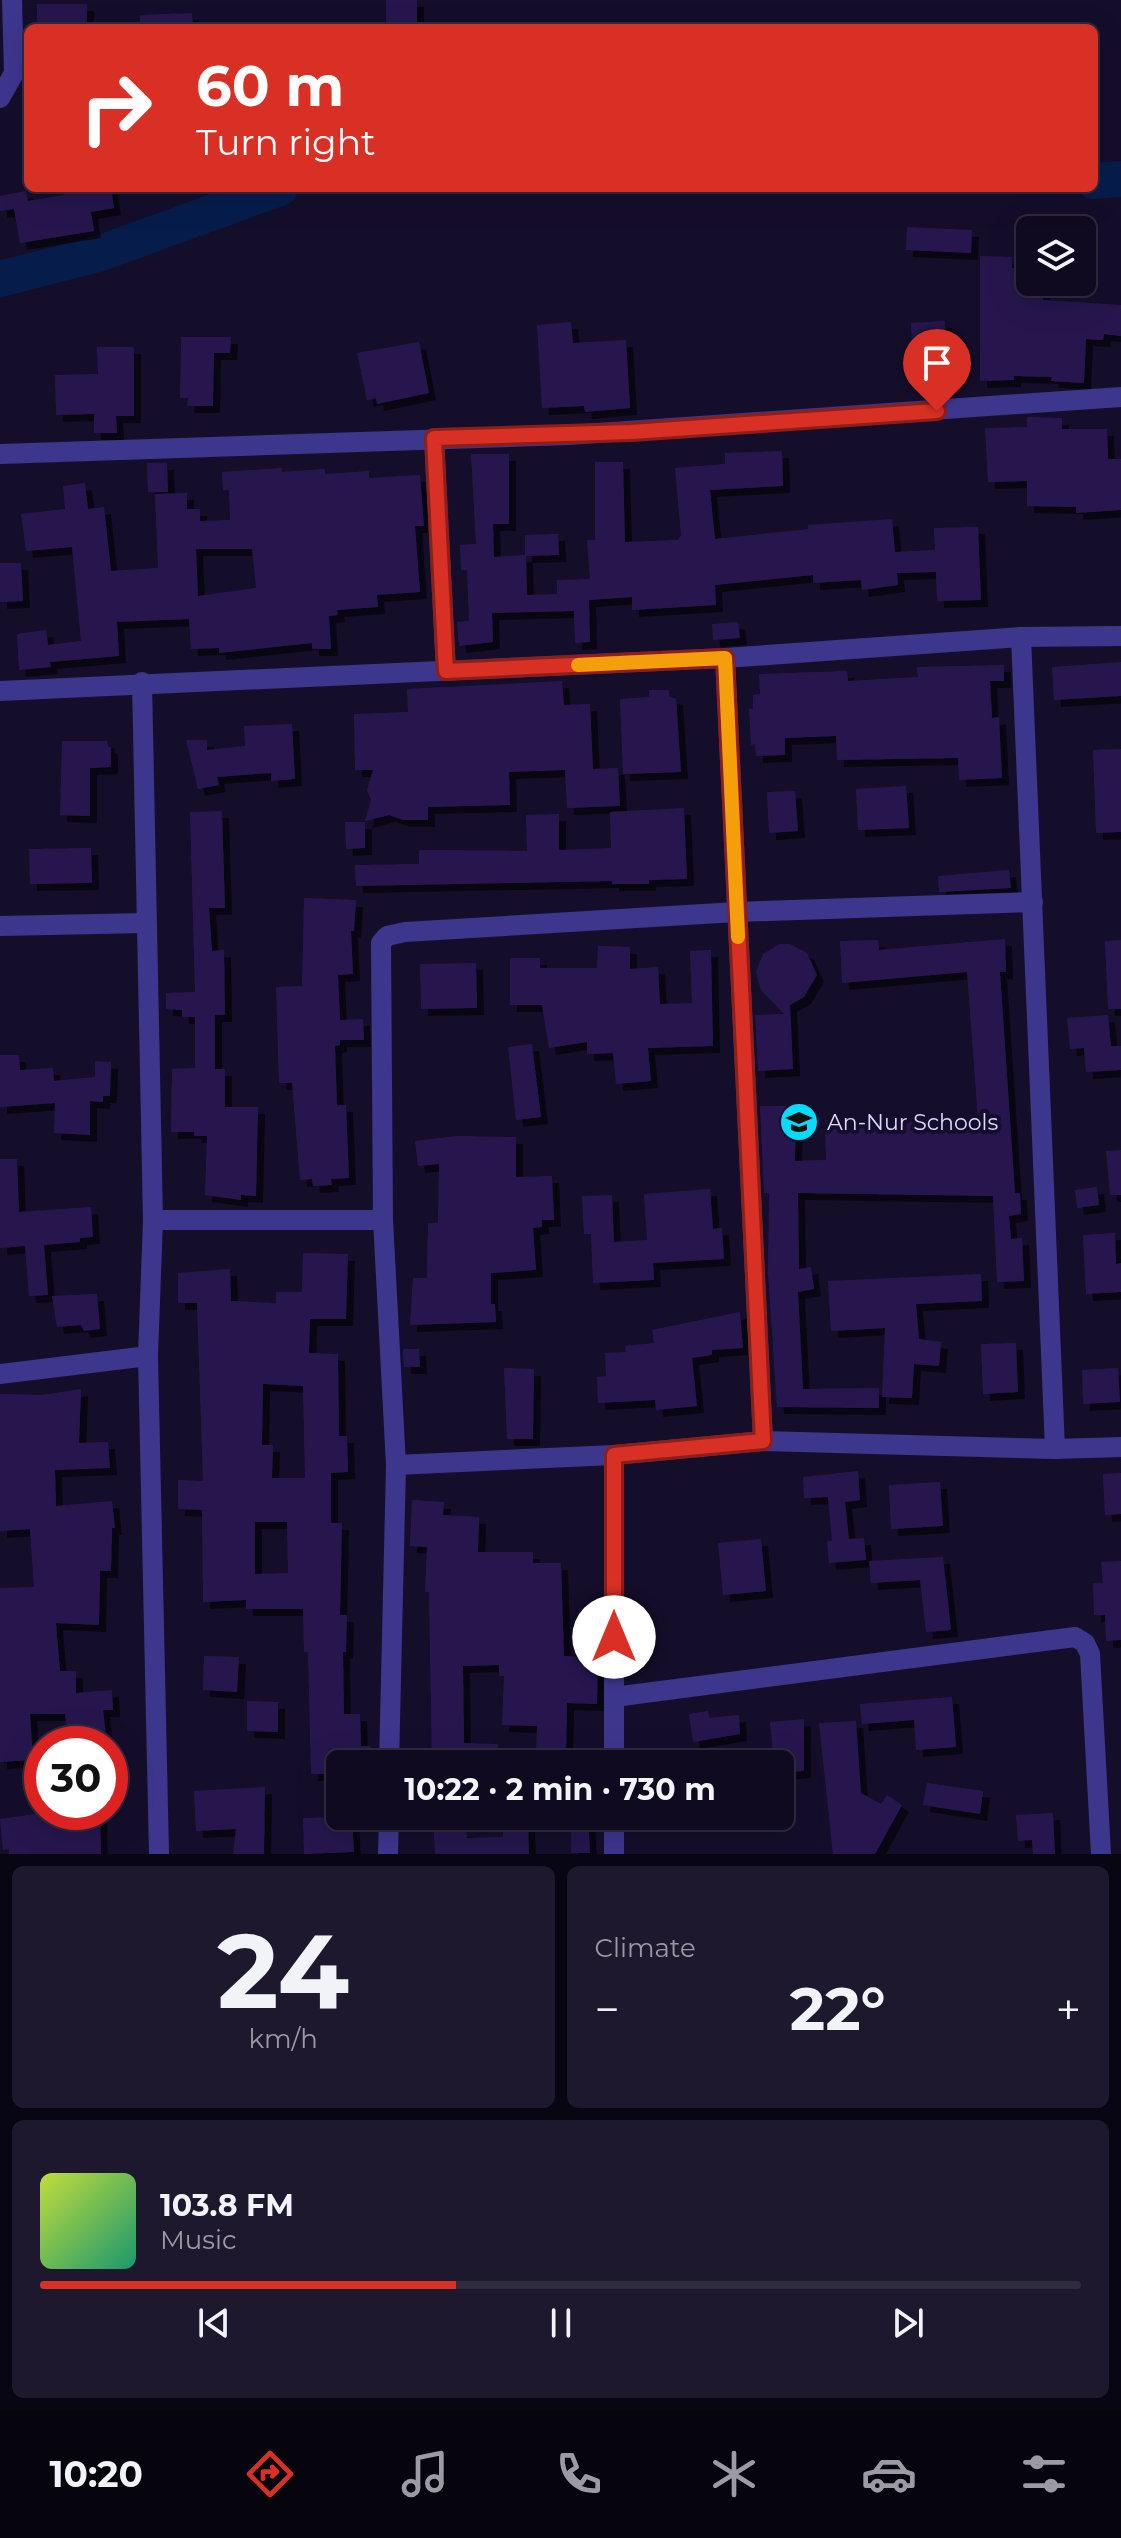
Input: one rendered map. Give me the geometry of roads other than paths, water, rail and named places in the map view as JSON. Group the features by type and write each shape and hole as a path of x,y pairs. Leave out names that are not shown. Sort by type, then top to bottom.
{"street":[{"path":"0,98 14,73 18,1"},
{"path":"0,454 723,427 1121,397"},
{"path":"434,438 446,671"},
{"path":"0,691 142,682 725,658 1021,637 1121,636"},
{"path":"1021,637 1055,1449"},
{"path":"725,658 763,1441"},
{"path":"142,682 153,1220 148,1356 159,1854"},
{"path":"389,1750 396,1465 383,1220 381,943 387,936 405,932 736,912 1033,902"},
{"path":"0,926 146,923"},
{"path":"153,1220 383,1220"},
{"path":"0,1374 148,1356"},
{"path":"396,1465 614,1455 763,1441 1055,1449 1121,1447"},
{"path":"614,1455 614,1750"},
{"path":"614,1697 1075,1637 1085,1643 1090,1654 1101,1854"},
{"path":"388,1854 389,1830"},
{"path":"614,1830 614,1854"}],"waterway":[{"path":"1098,181 1121,179"},
{"path":"0,279 98,254 269,192"}],"place":[{"name":"An-Nur Schools","path":"799,1122"}]}
